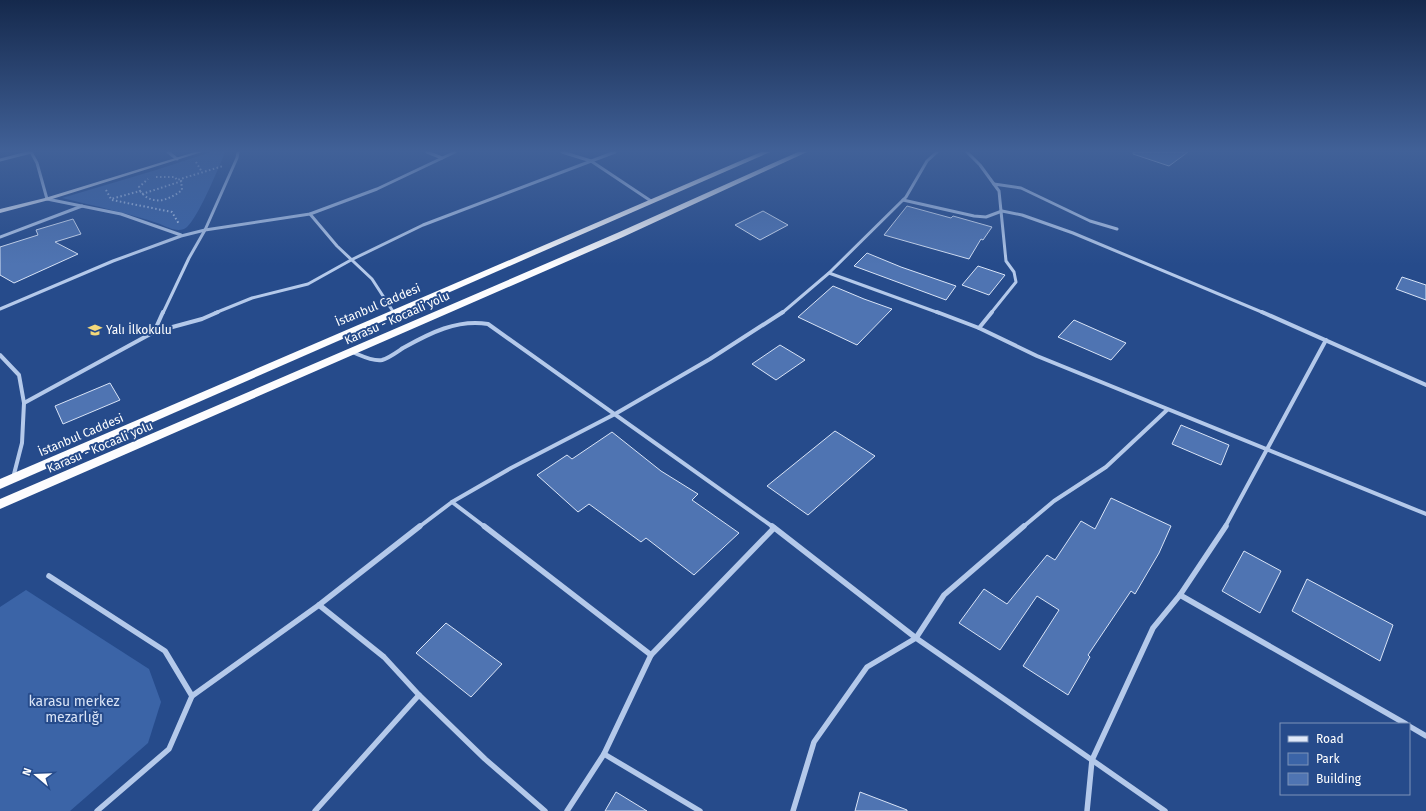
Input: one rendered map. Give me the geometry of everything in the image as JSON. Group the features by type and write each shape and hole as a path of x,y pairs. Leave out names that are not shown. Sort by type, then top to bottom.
{"highway":[{"name":"İstanbul Caddesi","path":"0,484 677,190"},
{"name":"Karasu - Kocaali yolu","path":"0,504 620,235 720,190"}],"main road":[{"path":"0,211 66,190"},
{"path":"0,206 69,190"}],"street":[{"path":"45,190 47,196 82,206 121,214 181,236"},
{"path":"154,332 189,258 205,230 223,190"},
{"path":"0,309 113,261 181,236 205,230 310,214 375,190"},
{"path":"24,404 154,332 202,319 252,298 308,284 351,260 423,225 513,190"},
{"path":"634,190 651,201"},
{"path":"97,811 169,749 192,696 319,605 452,502 511,468 615,414 710,359 780,316 829,273 903,200 909,190"},
{"path":"979,328 1016,282 1014,272 1006,261 1002,211 998,190"},
{"path":"1025,190 1090,221 1117,229"},
{"path":"903,200 974,216 986,217 1002,211 1022,215 1080,236 1326,340 1426,385"},
{"path":"0,237 82,206"},
{"path":"310,214 351,260 372,279 394,313"},
{"path":"829,273 979,328 1037,356 1167,410 1267,448 1426,514"},
{"path":"351,352 371,359 380,360 442,329 464,321 478,320 488,324 774,528 916,638 1165,811"},
{"path":"1087,811 1092,760 1152,628 1180,595 1222,533 1326,340"},
{"path":"0,355 19,376 24,404 22,443 13,478"},
{"path":"792,811 814,742 867,667 916,638 944,595 1054,501 1106,467 1167,410"},
{"path":"452,502 651,655"},
{"path":"567,811 604,754 651,655 774,528"},
{"path":"49,576 165,651 192,696"},
{"path":"1180,595 1404,723"},
{"path":"319,605 384,657 419,695 485,758 545,811"},
{"path":"315,811 419,695"},
{"path":"1410,727 1426,736"},
{"path":"604,754 700,811"}],"path":[{"path":"142,194 154,190"},
{"path":"111,199 140,191 148,200 162,201 175,196 182,190"}],"green space":[{"path":"89,190 209,190 194,218 189,225 181,230 172,229 136,216 62,198"},
{"name":"karasu merkez mezarlığı","path":"26,590 149,669 161,702 148,743 70,811 0,811 0,607"}],"building":[{"path":"907,206 951,218 953,216 992,227 983,240 981,239 969,259 884,235"},
{"path":"763,211 788,225 760,240 735,225"},
{"path":"73,219 81,234 55,242 78,254 14,283 0,275 0,247 38,235 36,230"},
{"path":"867,253 901,267 956,286 946,300 854,266"},
{"path":"978,266 1005,275 989,295 962,285"},
{"path":"1402,277 1426,285 1426,300 1396,289"},
{"path":"833,286 892,309 857,345 798,317"},
{"path":"1074,320 1126,343 1111,360 1058,337"},
{"path":"780,345 805,360 776,380 752,364"},
{"path":"110,383 120,400 63,424 55,406"},
{"path":"1181,425 1229,445 1221,465 1172,444"},
{"path":"835,431 875,456 808,515 767,486"},
{"path":"612,432 661,471 698,494 692,500 739,533 694,575 646,538 641,542 589,504 578,512 537,475 567,455 572,459"},
{"path":"1111,498 1171,526 1159,553 1135,594 1131,591 1088,655 1090,657 1068,695 1023,666 1059,610 1037,596 1000,650 959,623 984,589 1007,604 1047,555 1055,560 1081,521 1095,529"},
{"path":"1244,551 1281,571 1260,613 1222,591"},
{"path":"1307,579 1393,625 1380,661 1292,611"},
{"path":"446,623 502,664 471,697 416,653"},
{"path":"616,792 647,811 605,811"},
{"path":"860,792 907,810 907,811 855,811"}],"place":[{"name":"Yalı İlkokulu","path":"95,330"}]}
